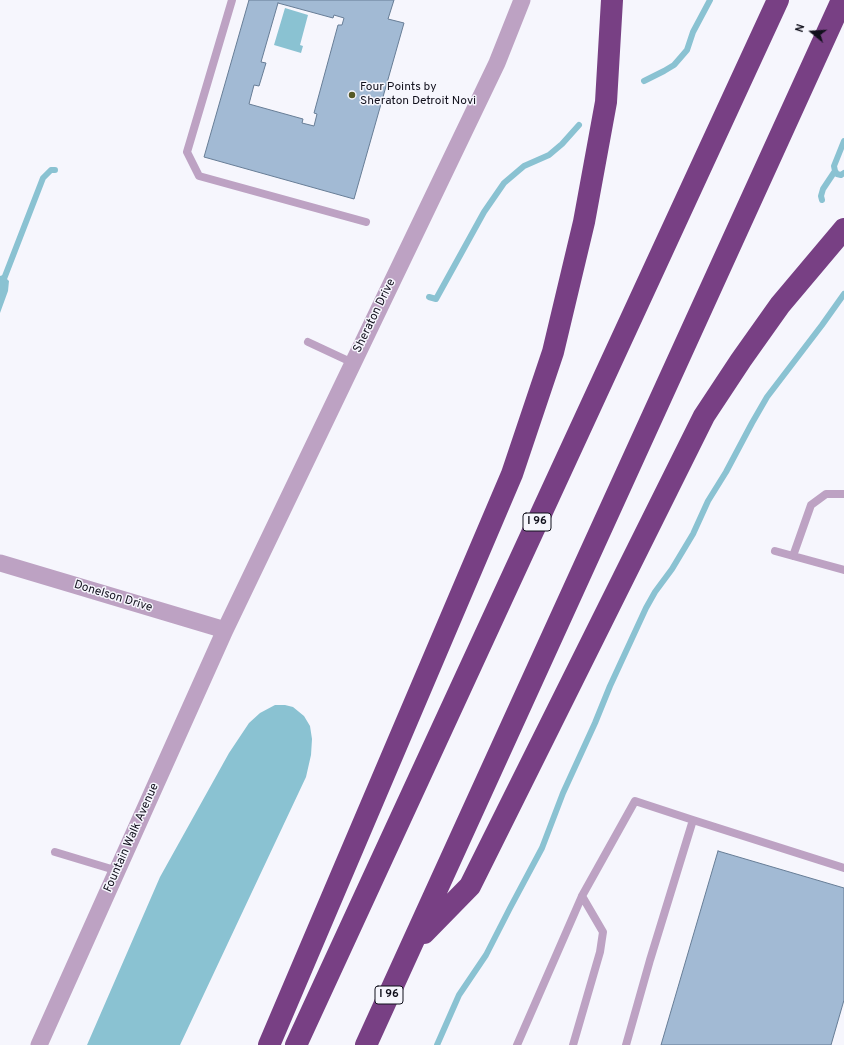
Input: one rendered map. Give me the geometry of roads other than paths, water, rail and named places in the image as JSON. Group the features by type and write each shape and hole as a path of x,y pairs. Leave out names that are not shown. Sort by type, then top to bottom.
{"highway":[{"path":"270,1045 512,474 553,352 584,222 606,102 612,0"},
{"name":"I 96","path":"296,1045 778,0"},
{"name":"I 96","path":"366,1045 842,0"},
{"path":"412,945 470,886 704,416 780,305 844,230"}],"street":[{"name":"Sheraton Drive","path":"225,630 497,63 522,0"},
{"name":"Donelson Drive","path":"0,563 225,630"},
{"name":"Fountain Walk Avenue","path":"39,1045 225,630"}],"lane":[{"path":"232,0 187,152 198,176 366,222"},
{"path":"308,342 353,363"},
{"path":"793,556 811,505 826,494 844,494"},
{"path":"775,551 844,570"},
{"path":"517,1045 582,896 635,801 844,868"},
{"path":"626,1045 650,960 693,820"},
{"path":"55,852 118,871"},
{"path":"573,1045 600,952 603,932 582,896"}],"water":[{"path":"285,8 308,15 300,45 303,46 301,53 274,45"},
{"path":"3,275 9,281 8,291 0,313 0,276"},
{"path":"275,705 293,707 304,716 310,726 312,739 311,755 306,777 180,1045 87,1045 160,877 229,753 249,723 260,713"}],"waterway":[{"path":"644,81 674,65 687,50 693,32 710,0"},
{"path":"429,297 436,299 484,212 504,183 524,166 549,155 562,144 579,125"},
{"path":"822,200 821,196 823,189 835,171 834,166 844,141"},
{"path":"0,293 2,284 43,178 51,170 55,170"},
{"path":"835,171 837,174 841,175 844,173"},
{"path":"437,1045 459,995 486,955 542,848 563,793 646,608 693,534 708,501 726,472 767,397 844,294"}],"place":[{"name":"Four Points by Sheraton Detroit Novi","path":"352,95"}]}
